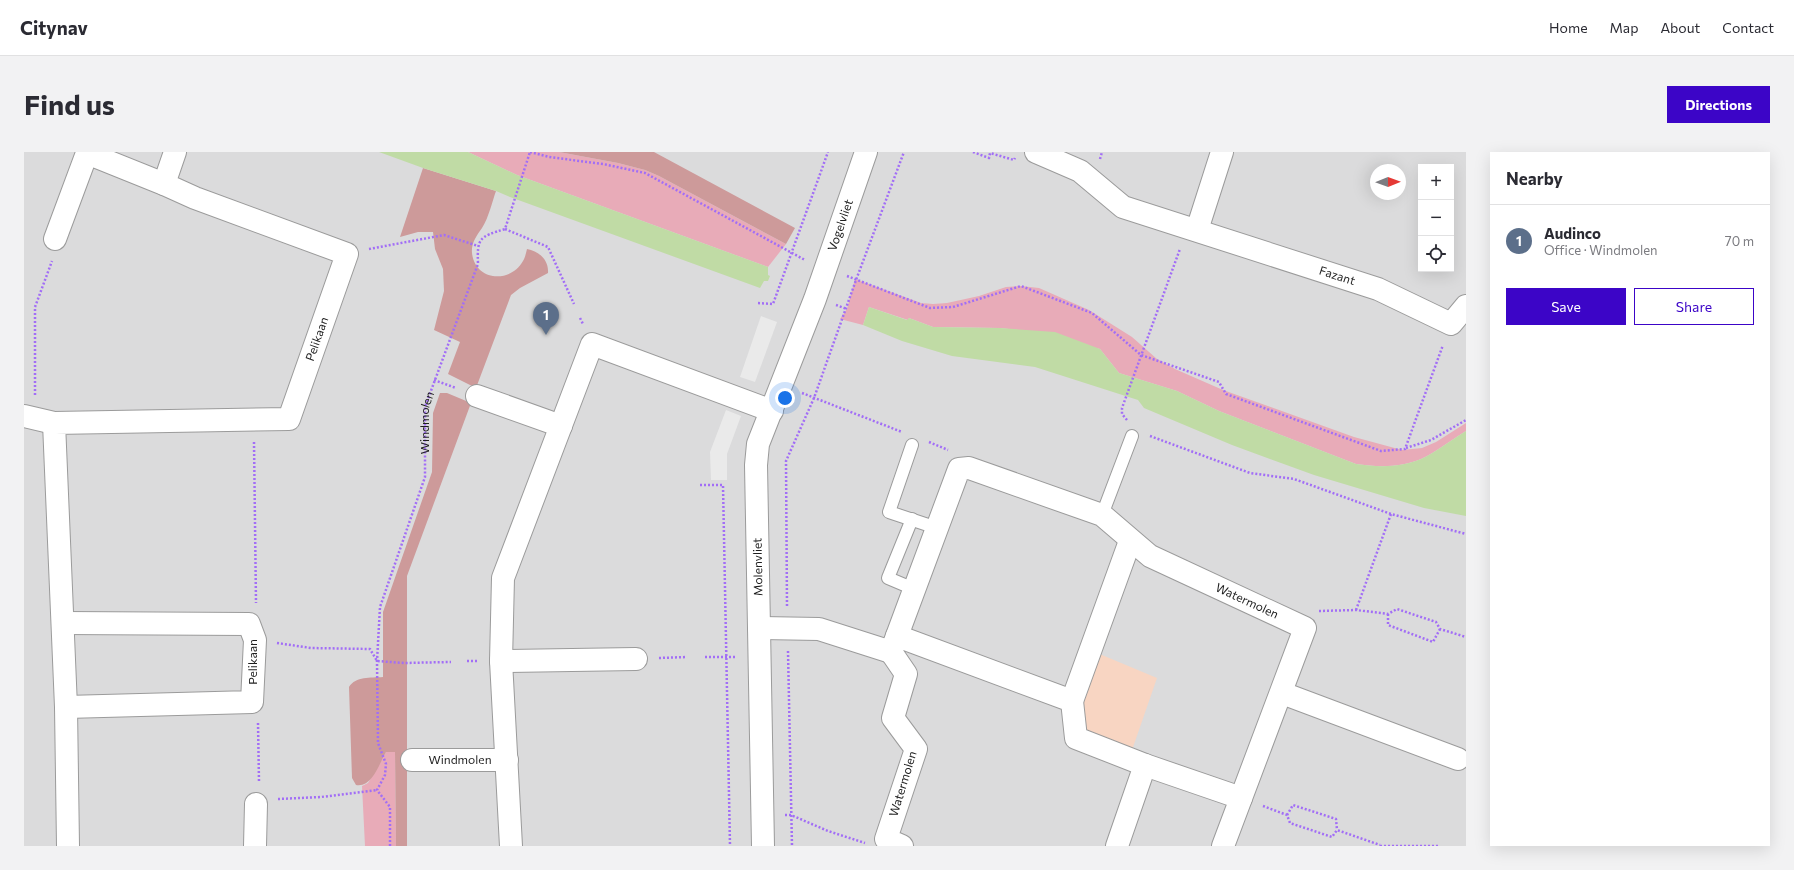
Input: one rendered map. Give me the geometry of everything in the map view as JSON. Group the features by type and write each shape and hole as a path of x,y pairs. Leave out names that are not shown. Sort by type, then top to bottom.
{"street":[{"path":"164,184 175,152"},
{"name":"Vogelvliet","path":"815,299 866,152"},
{"name":"Fazant","path":"1036,152 1080,171 1123,207 1378,289 1450,324"},
{"path":"1192,229 1222,152"},
{"path":"55,239 88,153 195,198 347,254"},
{"name":"Pelikaan","path":"38,419 289,419 347,254"},
{"name":"Molenvliet","path":"763,846 756,465 758,444 815,299"},
{"path":"1450,324 1466,306"},
{"name":"Windmolen","path":"511,846 508,760 501,661 503,578 592,344 725,392 772,411"},
{"path":"477,396 561,426"},
{"path":"38,419 63,623 68,846"},
{"path":"894,644 959,468"},
{"name":"Watermolen","path":"959,468 969,468 1102,515 1130,541 1150,556 1305,628"},
{"path":"1130,541 1072,701 1076,738 1145,765 1242,798"},
{"name":"Pelikaan","path":"63,623 252,632 252,702 66,707"},
{"path":"759,628 819,629 894,644 1072,701"},
{"path":"1223,846 1282,693 1305,628"},
{"name":"Watermolen","path":"894,644 906,674 893,718 916,749 894,843"},
{"path":"501,661 636,659"},
{"path":"1282,693 1458,759"},
{"name":"Windmolen","path":"412,760 508,760"},
{"path":"1117,846 1145,765"},
{"path":"255,846 256,804"}],"lane":[{"path":"1102,515 1132,436"},
{"path":"914,440 889,512 937,528"},
{"path":"912,519 888,578 914,589"}],"path":[{"path":"505,229 530,152 550,157 603,164 645,174 740,224 791,253 826,269 930,308 953,307 1021,286 1092,313 1141,355 1219,382 1226,394 1381,451 1405,449 1431,440 1466,420"},
{"path":"758,303 773,304 828,152"},
{"path":"792,846 787,628 786,461 814,398 904,152"},
{"path":"973,152 989,158 990,153 1014,160 1016,152"},
{"path":"347,254 372,248 444,236 478,246 485,235 505,229 548,247 574,304"},
{"path":"1122,408 1141,355 1192,229"},
{"path":"38,419 35,307 57,247 55,239"},
{"name":"Windmolen","path":"377,790 385,775 386,764 378,743 377,662 380,607 425,477 425,407 478,264 478,246"},
{"path":"1405,449 1450,324"},
{"path":"781,387 800,394 800,392 914,440 958,454 959,468"},
{"path":"254,420 256,611 252,632 311,648 370,649 377,662 451,662"},
{"path":"1132,436 1134,430 1250,473 1294,479 1391,514 1466,534"},
{"path":"700,484 723,485 730,846"},
{"path":"1356,610 1391,514"},
{"path":"1305,628 1318,611 1356,610 1388,614 1397,608 1436,622 1440,629 1466,637"},
{"path":"1388,614 1388,625 1433,642 1440,629"},
{"path":"636,659 687,657"},
{"path":"705,657 760,657"},
{"path":"252,702 258,715 259,792 256,804"},
{"path":"256,804 270,799 321,797 377,790 390,807 390,846"},
{"path":"1242,798 1287,815 1290,823 1332,837 1336,830 1336,819 1293,805 1287,815"},
{"path":"763,816 791,815 828,831 871,845 894,843"},
{"path":"1336,830 1380,845 1440,846"}],"shaded area":[{"path":"24,152 1466,152 1466,846 24,846"},
{"path":"379,152 468,152 517,175 768,267 768,275 770,276 768,281 764,281 760,288 496,191 423,168"},
{"path":"468,152 559,152 618,163 645,170 786,244 768,267 517,175"},
{"path":"559,152 654,152 795,228 786,244 645,170 618,163"},
{"path":"423,168 496,191 487,219 472,246 472,253 479,269 486,274 494,276 502,276 510,273 523,261 527,249 542,256 548,268 548,273 520,288 511,295 476,388 448,374 460,342 434,330 444,291 443,269 435,249 433,232 418,232 400,237"},
{"path":"855,279 921,303 933,304 947,303 979,296 1006,287 1021,286 1039,288 1089,310 1132,337 1157,359 1175,369 1223,390 1354,437 1402,450 1422,448 1436,442 1466,423 1466,431 1432,453 1413,462 1388,466 1356,464 1219,411 1177,391 1119,373 1100,349 1019,330 1000,328 933,327 909,318 908,320 869,307 863,325 840,319 847,309"},
{"path":"869,307 907,320 909,318 933,327 1000,328 1055,332 1100,349 1119,373 1177,391 1219,411 1356,464 1388,466 1413,462 1432,453 1466,431 1466,516 1424,508 1314,475 1232,445 1144,408 1138,400 1035,367 952,356 902,341 863,325"},
{"path":"761,316 777,322 755,382 740,377"},
{"path":"440,393 447,393 471,403 407,576 407,846 396,846 395,752 386,752 378,769 371,779 362,785 356,785 352,778 349,687 352,683 359,679 383,677 383,612 432,472 433,413"},
{"path":"726,410 741,416 727,454 727,480 711,480 710,452"},
{"path":"1090,650 1157,678 1131,753 1065,727"},
{"path":"386,752 395,752 396,846 365,846 362,786 368,783"}],"place":[{"name":"Audinco","path":"546,335"}]}
